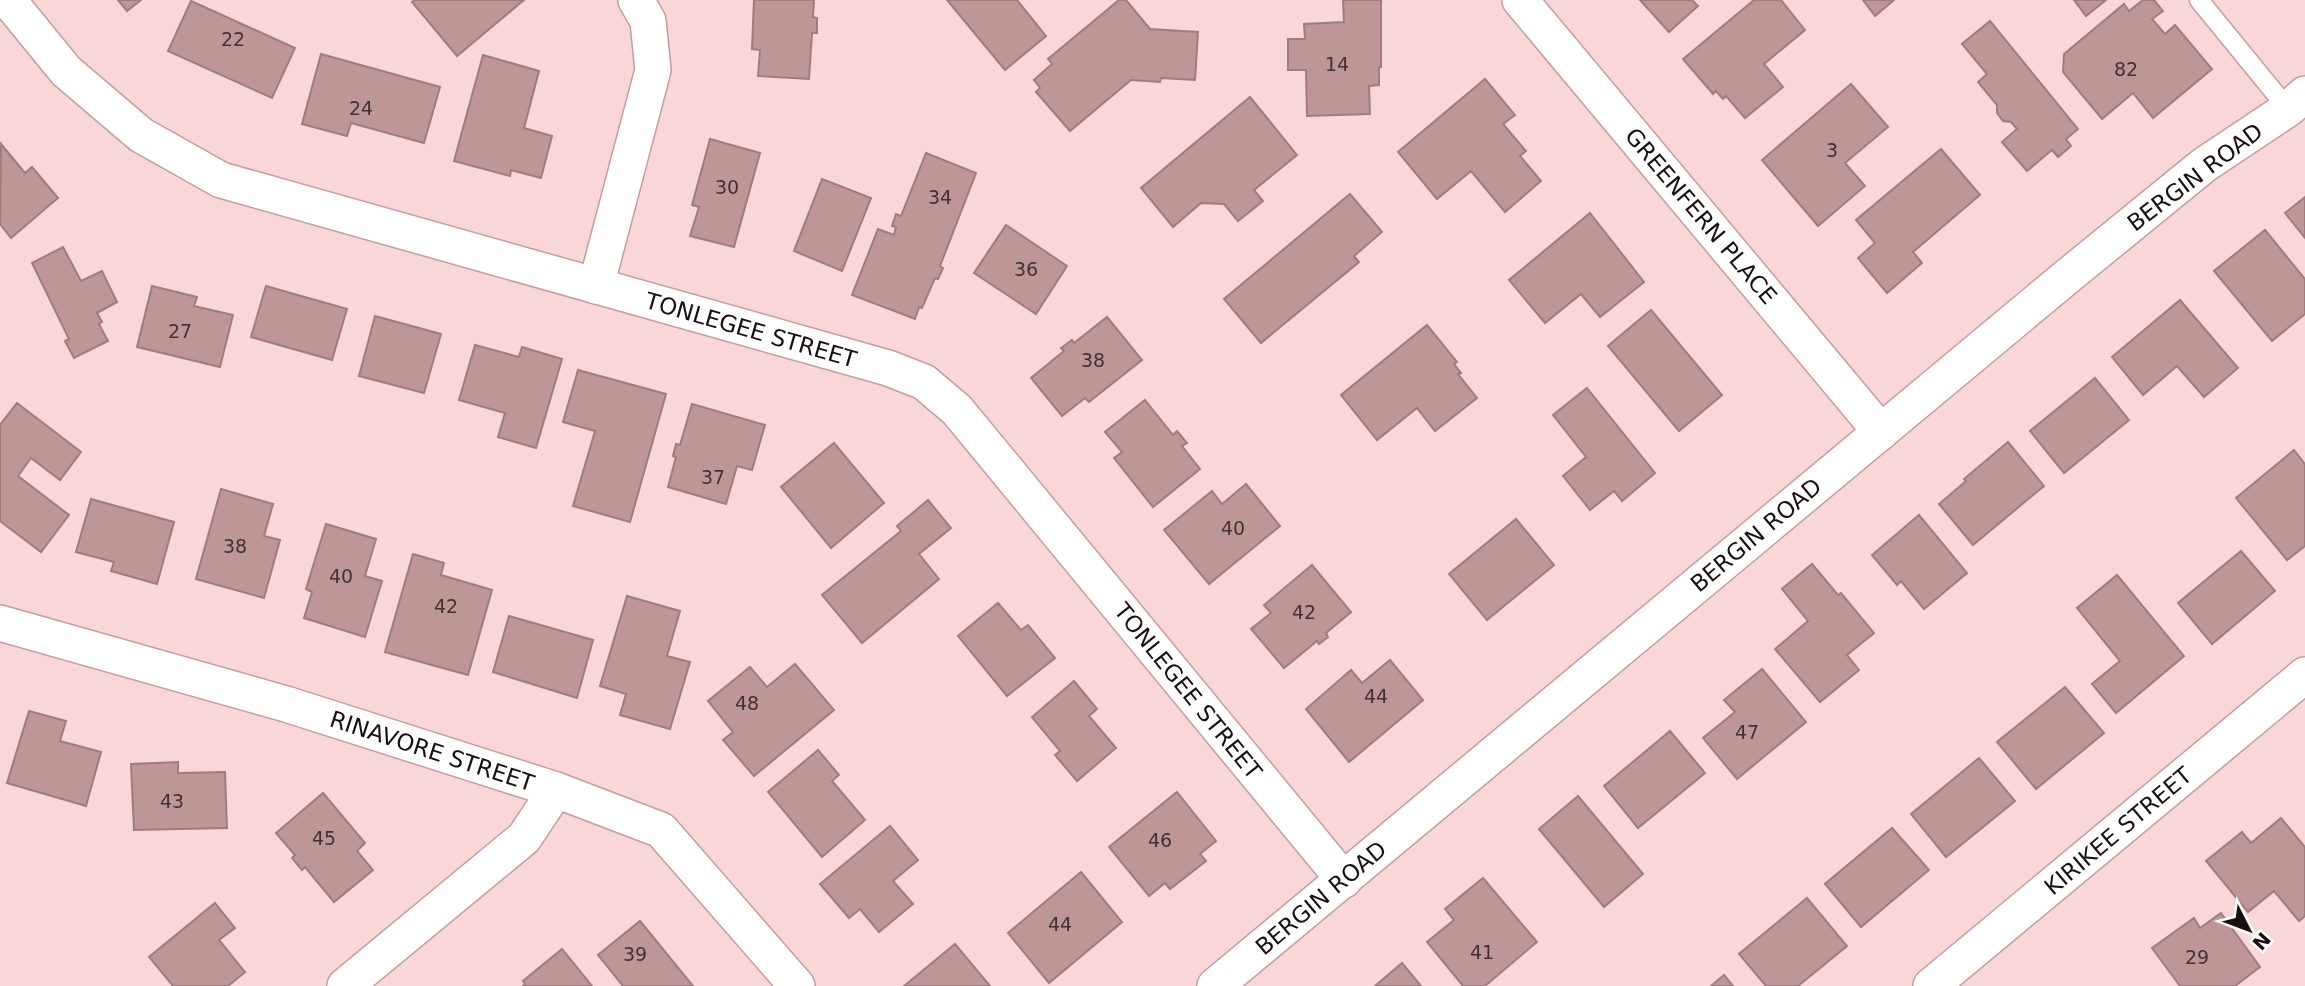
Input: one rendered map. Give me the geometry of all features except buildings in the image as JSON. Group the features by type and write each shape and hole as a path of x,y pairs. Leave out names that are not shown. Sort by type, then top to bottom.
{"street":[{"name":"TONLEGEE STREET","path":"8,0 66,71 141,135 221,180 888,368 924,382 957,410 1344,880"},
{"path":"596,286 653,70 648,21 636,0"},
{"name":"GREENFERN PLACE","path":"1520,0 1881,432"},
{"name":"BERGIN ROAD","path":"1215,986 2204,165 2296,102"},
{"name":"RINAVORE STREET","path":"0,624 286,704 556,790 661,830 797,986"},
{"name":"KIRIKEE STREET","path":"1931,986 2305,675"},
{"path":"345,986 524,838 556,790"}],"lane":[{"path":"2199,0 2296,102"}]}
